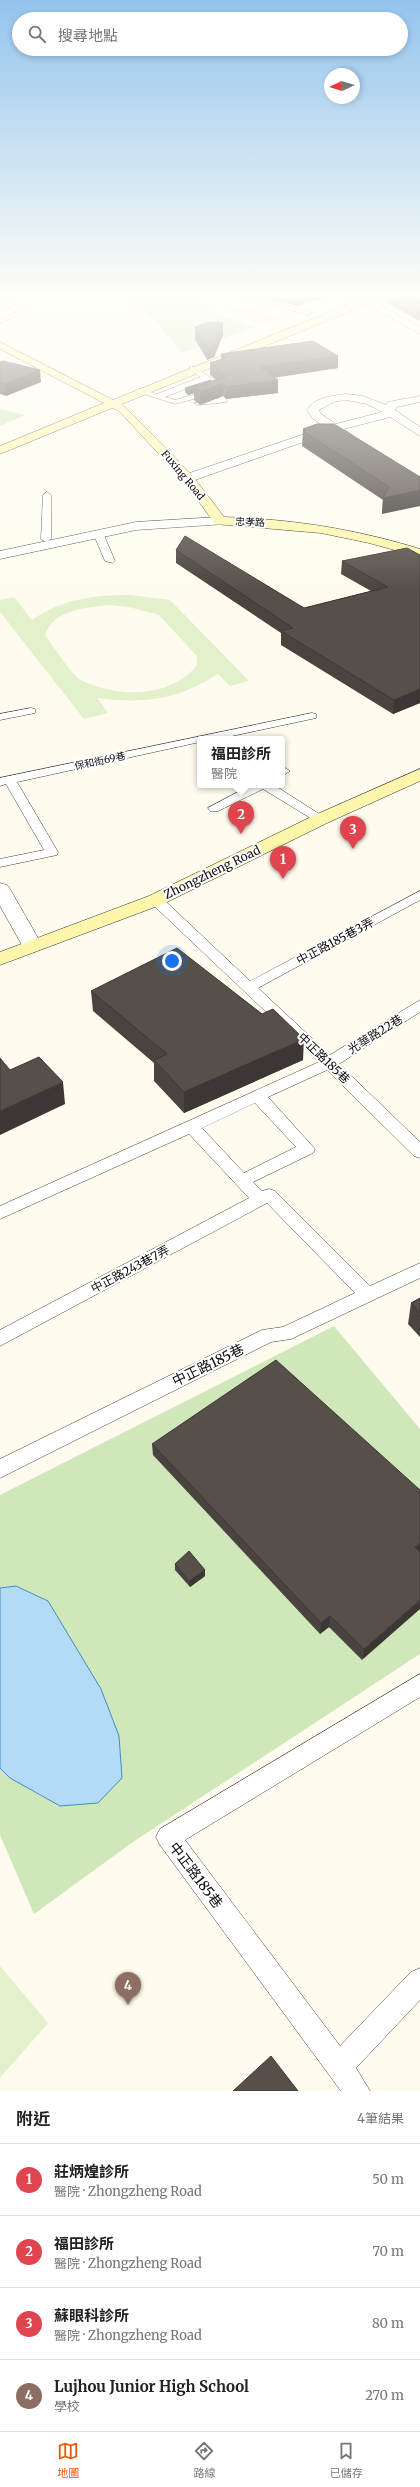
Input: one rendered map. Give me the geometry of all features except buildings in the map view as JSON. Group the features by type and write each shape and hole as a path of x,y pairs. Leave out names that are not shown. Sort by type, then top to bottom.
{"main road":[{"name":"Fuxing Road","path":"96,395 123,409 138,423 188,478 220,521"},
{"path":"0,450 119,395"},
{"path":"0,440 106,400 128,395"},
{"name":"忠孝路","path":"220,521 261,522 306,526 352,534 420,553"},
{"name":"Zhongzheng Road","path":"0,959 32,945 156,900 321,819 420,774"}],"street":[{"path":"365,448 316,416 313,410 316,405 344,397 364,398 376,402 420,432"},
{"path":"188,478 333,428 384,417 389,412 392,404 420,399"},
{"name":"忠孝路","path":"0,555 78,537 136,526 220,521"},
{"name":"忠孝路","path":"0,541 78,537"},
{"path":"0,889 32,945"}],"lane":[{"path":"148,395 180,406 224,400 221,395"},
{"path":"157,397 167,395"},
{"path":"157,397 172,399 184,395"},
{"path":"46,495 46,539"},
{"path":"98,533 110,561"},
{"path":"0,717 30,711"},
{"name":"保和街69巷","path":"227,736 312,716"},
{"name":"保和街69巷","path":"5,781 197,740"},
{"path":"0,863 52,852 5,781"},
{"path":"214,808 255,788"},
{"path":"271,788 321,819"},
{"name":"中正路185巷3弄","path":"249,987 420,894"},
{"name":"中正路185巷","path":"156,900 329,1063 420,1152"},
{"name":"光華路22巷","path":"329,1063 420,1005"},
{"path":"0,1213 190,1125 329,1063"},
{"path":"242,1181 307,1149 257,1095"},
{"path":"190,1125 242,1181 264,1197 368,1295"},
{"name":"中正路243巷7弄","path":"0,1339 264,1197"},
{"name":"中正路185巷","path":"0,1469 268,1335 285,1334 420,1270"},
{"name":"中正路185巷","path":"357,2091 168,1837 420,1685"},
{"path":"339,2067 420,1980"}],"green space":[{"path":"0,409 25,415 0,426"},
{"path":"130,595 170,600 249,681 230,686 218,674 188,690 160,698 145,700 114,700 97,698 108,713 84,719 0,612 0,600 14,597 32,620 55,607 67,603 91,597","holes":["109,605 129,607 159,615 197,656 197,665 176,683 163,688 149,691 121,692 93,685 79,679 66,665 45,635 49,626 55,620 71,611"]},
{"path":"334,1326 420,1429 420,1654 133,1842 34,1914 0,1835 0,1495"},
{"path":"0,1966 48,2023 0,2078"}],"water":[{"path":"16,1586 48,1601 101,1689 119,1736 122,1778 98,1803 60,1806 10,1778 0,1768 0,1588"}],"place":[{"name":"福田診所","path":"241,834"},
{"name":"蘇眼科診所","path":"353,849"},
{"name":"莊炳煌診所","path":"283,879"},
{"name":"Lujhou Junior High School","path":"128,2005"}]}
